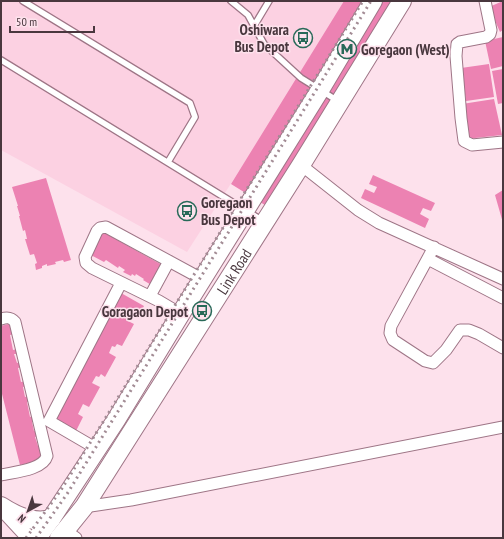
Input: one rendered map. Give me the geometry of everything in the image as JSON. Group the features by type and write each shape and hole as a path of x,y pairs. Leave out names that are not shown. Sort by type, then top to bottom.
{"main road":[{"name":"Link Road","path":"37,538 116,420 320,90 372,1"},
{"name":"Link Road","path":"67,535 301,165 402,1"},
{"path":"182,312 202,320"},
{"path":"116,420 132,431"},
{"path":"1,507 13,514 36,521 51,519"}],"street":[{"path":"485,1 491,30 490,34 486,37 460,42 457,44 456,56 461,118 464,141 472,144 503,142"},
{"path":"301,165 358,210 379,223 503,280"},
{"path":"182,312 121,283 92,268 86,263 85,257 97,231 100,228 106,227 202,279"},
{"path":"434,247 391,326 390,333 393,340 425,361 433,363 446,350 460,330 469,330 479,334 503,348"},
{"path":"428,259 503,298"},
{"path":"150,296 169,261"},
{"path":"44,421 121,283"},
{"path":"1,319 10,318 15,322 44,421 46,452 46,460 37,467 1,475"},
{"path":"44,421 97,449"},
{"path":"84,507 131,500 503,427"},
{"path":"1,507 29,538"},
{"path":"1,516 21,538"}],"lane":[{"path":"23,1 190,103 195,117 168,162"},
{"path":"231,1 248,15 264,44 301,78 340,102"},
{"path":"254,26 269,1"},
{"path":"1,60 264,222"}],"shaded area":[{"path":"1,1 348,1 187,252 1,150"}],"building":[{"path":"344,1 396,1 268,207 231,184"},
{"path":"503,1 503,30 500,32 489,7"},
{"path":"503,37 503,66 491,69 485,41"},
{"path":"489,64 494,97 466,101 461,68"},
{"path":"503,69 503,103 498,104 492,71"},
{"path":"494,99 502,135 466,139 462,104"},
{"path":"373,175 435,203 431,211 423,208 420,214 429,219 425,228 361,198 365,189 374,193 377,187 369,184"},
{"path":"46,178 71,260 55,262 56,264 47,266 47,264 36,270 35,264 37,263 34,254 30,255 25,239 27,239 25,230 23,231 18,206 12,187"},
{"path":"503,190 503,223 495,195"},
{"path":"101,231 164,266 153,286 136,274 135,276 132,274 131,276 123,272 125,270 119,266 118,268 106,260 104,262 89,254"},
{"path":"121,293 144,306 139,315 136,313 133,317 131,316 128,321 134,324 122,346 117,344 115,347 112,346 109,353 116,357 105,377 101,374 99,377 96,376 92,383 100,387 89,407 83,404 78,414 83,417 76,431 53,418"},
{"path":"12,323 15,334 10,335 13,350 17,349 18,354 14,354 17,363 21,362 22,367 18,368 21,382 26,381 27,386 23,387 25,397 31,395 32,401 27,402 30,417 37,415 38,420 32,422 34,431 38,430 39,436 35,437 38,446 42,445 44,454 40,455 41,460 20,465 1,390 1,326"}],"railway":[{"path":"26,538 61,490 363,1"},
{"path":"36,538 67,494 371,1"}],"place":[{"name":"Oshiwara Bus Depot","path":"303,38"},
{"name":"Goregaon (West)","path":"347,49"},
{"name":"Goregaon Bus Depot","path":"187,211"},
{"name":"Goragaon Depot","path":"202,311"}]}
